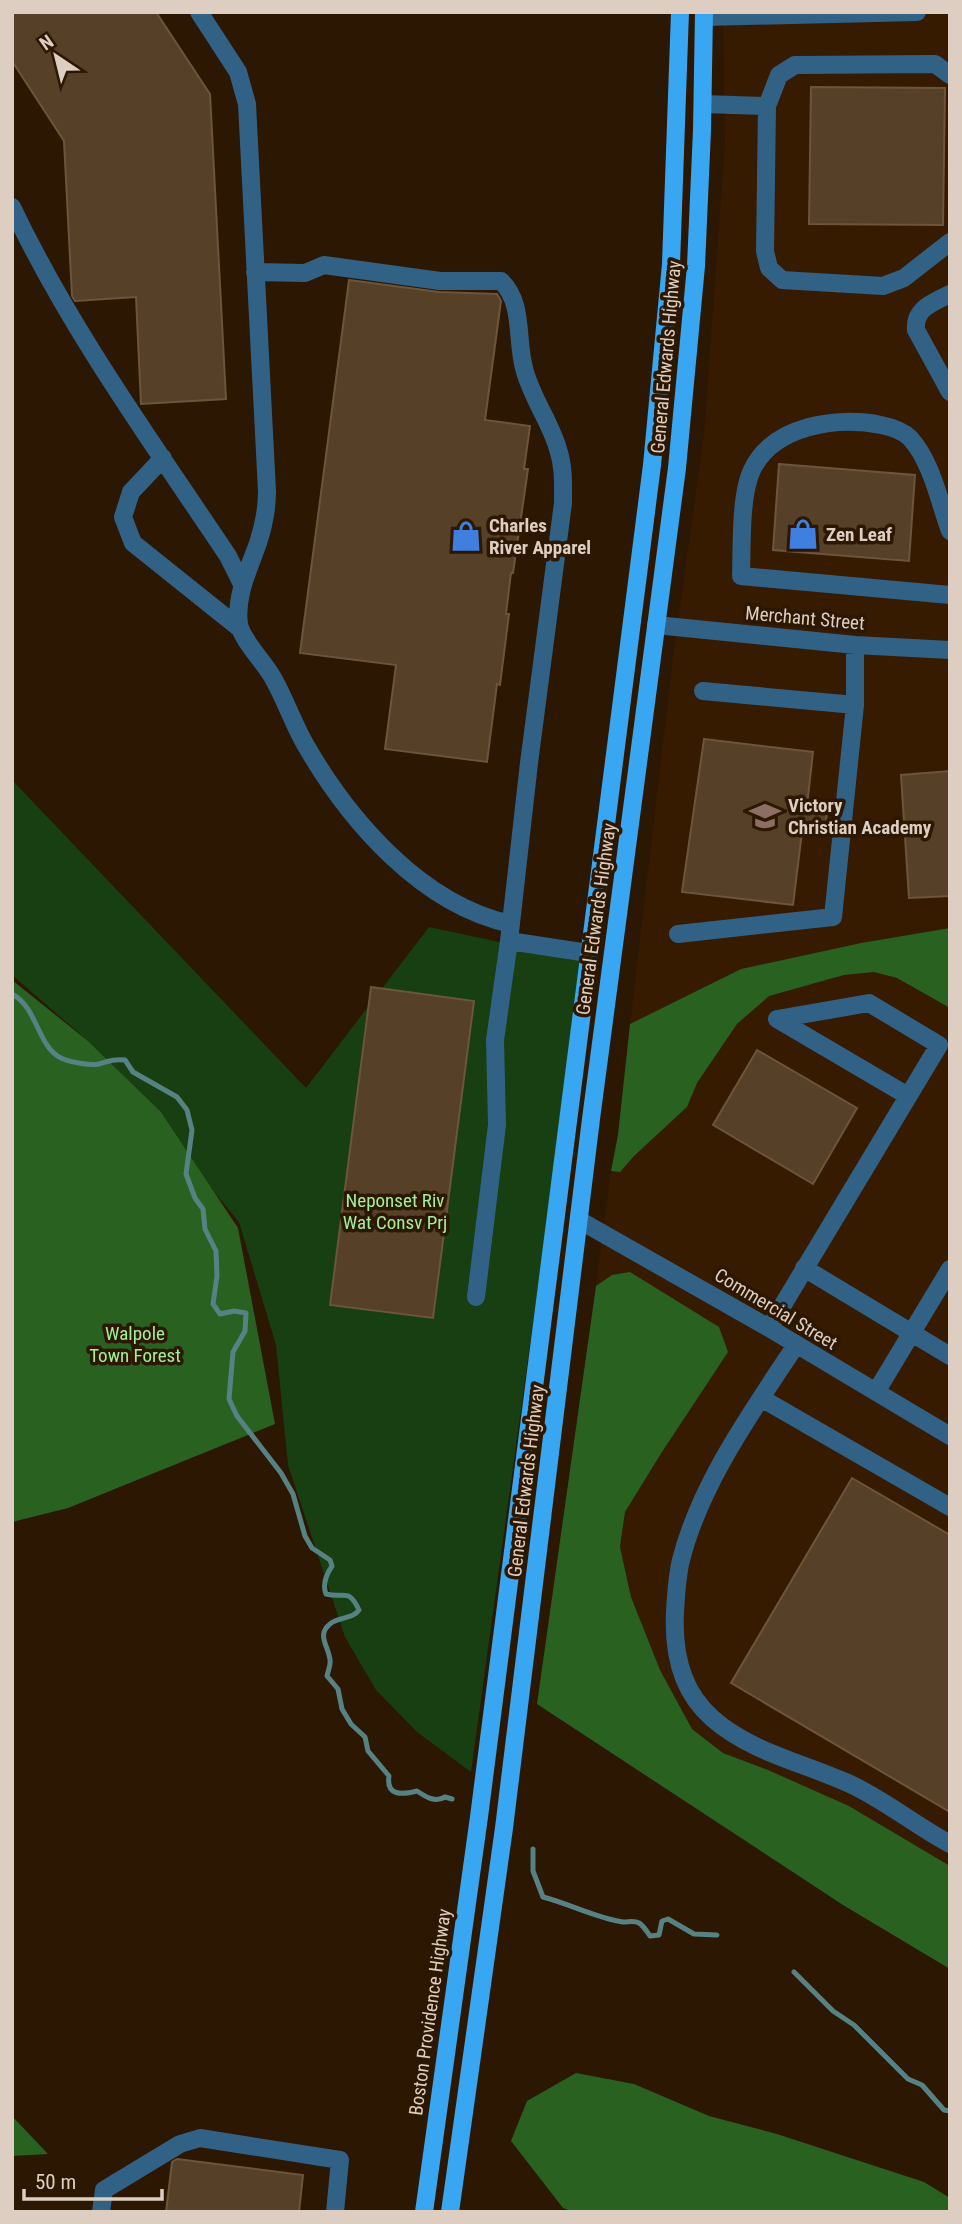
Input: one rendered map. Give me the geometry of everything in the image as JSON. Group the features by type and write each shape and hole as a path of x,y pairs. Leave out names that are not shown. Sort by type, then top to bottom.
{"main road":[{"name":"General Edwards Highway","path":"479,1817 652,465 666,331 677,144 680,12"},
{"name":"General Edwards Highway","path":"450,2212 503,1828 677,468 691,334 703,104 704,15"},
{"name":"Boston Providence Highway","path":"424,2212 479,1817"}],"street":[{"path":"199,12 238,72 247,104 267,502 259,541 242,584 239,627"},
{"path":"704,15 917,12"},
{"path":"950,75 934,64 795,65 779,75 767,106 765,251 769,268 782,280 883,286 904,278 950,242"},
{"path":"703,104 767,106"},
{"path":"12,207 38,262 106,376 228,556 242,584"},
{"path":"256,272 305,272 324,265 440,281 501,281 511,290 517,307 524,369 558,448 564,472 563,503 495,1040 497,1125 476,1297"},
{"path":"950,295 920,310 915,322 916,330 950,392"},
{"path":"950,531 925,464 906,434 892,428 864,423 831,423 817,426 799,430 772,446 758,459 751,471 744,514 741,576 950,595"},
{"path":"163,458 131,492 122,517 133,543 239,627 273,678 293,722 330,783 384,851 449,900 494,920 510,932 588,953"},
{"name":"Merchant Street","path":"656,625 855,645 950,650"},
{"path":"678,934 833,917 855,705 855,645"},
{"path":"703,691 855,705"},
{"path":"769,1328 908,1096 944,1048 869,1003 777,1019 908,1096"},
{"name":"Commercial Street","path":"579,1220 769,1328 950,1436"},
{"path":"804,1268 950,1356"},
{"path":"876,1392 950,1269"},
{"path":"796,1345 761,1398 715,1477 694,1520 680,1561 674,1635 678,1663 690,1693 710,1718 738,1737 853,1786 950,1844"},
{"path":"761,1398 950,1507"},
{"path":"101,2212 104,2190 180,2144 200,2138 340,2160 335,2212"}],"shaded area":[{"path":"723,12 950,12 950,928 861,943 741,969 630,1024 673,658 704,434 725,143"},
{"path":"874,972 897,978 950,1008 950,1866 849,1806 723,1753 692,1729 660,1670 631,1597 620,1547 625,1512 662,1452 612,1275 596,1286 611,1171 620,1171 687,1107 697,1083 737,1024 769,996 844,975"}],"green space":[{"name":"Neponset Riv Wat Consv Prj","path":"12,780 306,1088 429,927 583,960 471,1772 417,1732 376,1690 345,1637 288,1465 276,1345 239,1222 211,1188 161,1112 88,1041 12,975"},
{"path":"950,928 950,1008 897,978 874,972 844,975 769,996 737,1024 697,1083 687,1107 620,1172 611,1171 618,1135 630,1024 741,969 861,943"},
{"name":"Walpole Town Forest","path":"12,980 88,1041 161,1112 238,1228 275,1424 68,1508 12,1522"},
{"path":"630,1272 719,1327 728,1352 625,1512 620,1547 631,1597 660,1670 692,1729 723,1753 849,1806 950,1866 950,1969 843,1905 537,1704 596,1286 612,1275"},
{"path":"576,2073 634,2084 709,2116 777,2134 924,2182 950,2198 950,2212 574,2212 563,2208 511,2141 527,2101"},
{"path":"12,2116 48,2154 12,2156"}],"building":[{"path":"12,12 156,12 210,94 226,399 141,404 136,297 75,301 72,296 64,141 12,61"},
{"path":"811,87 945,88 943,225 809,224"},
{"name":"Charles River Apparel","path":"349,280 439,292 497,294 501,301 485,420 530,426 524,469 528,469 511,573 500,685 497,684 487,762 385,749 396,665 300,653"},
{"path":"779,464 915,475 909,561 773,550"},
{"path":"704,739 813,752 807,806 828,808 825,827 803,824 793,905 682,892"},
{"path":"950,771 950,896 909,898 901,775"},
{"path":"371,987 474,1001 433,1318 330,1305"},
{"path":"757,1050 857,1108 813,1184 713,1125"},
{"path":"852,1478 950,1535 950,1812 731,1683"},
{"path":"177,2159 303,2175 299,2212 166,2212 172,2162"}],"waterway":[{"path":"12,994 21,1000 47,1045 61,1058 91,1064 125,1060 133,1072 177,1097 187,1110 192,1130 186,1174 195,1198 203,1209 205,1229 216,1251 217,1276 213,1304 220,1314 234,1311 246,1313 245,1331 233,1352 229,1399 237,1416 281,1473 293,1494 305,1536 312,1548 330,1560 332,1566 326,1576 326,1594 349,1596 359,1610 334,1622 324,1632 330,1662 327,1676 338,1689 342,1709 351,1724 365,1737 368,1751 389,1776 393,1791 417,1791 434,1799 452,1799"},
{"path":"533,1849 533,1871 543,1897 613,1920 637,1922 650,1936 659,1935 662,1921 668,1919 694,1934 717,1935"},
{"path":"794,1972 833,2011 854,2025 908,2079 922,2085 944,2110 950,2111"}],"place":[{"name":"Zen Leaf","path":"803,534"},
{"name":"Charles River Apparel","path":"466,536"},
{"name":"Victory Christian Academy","path":"765,816"}]}
